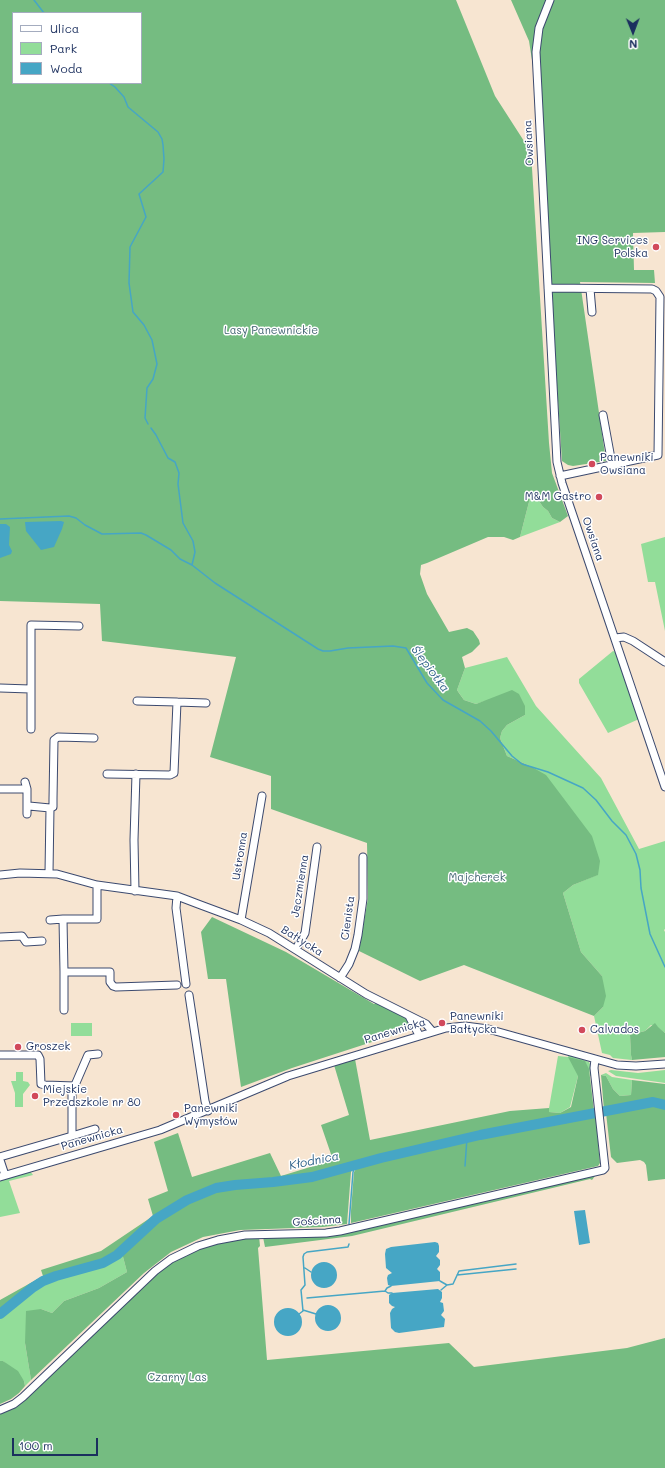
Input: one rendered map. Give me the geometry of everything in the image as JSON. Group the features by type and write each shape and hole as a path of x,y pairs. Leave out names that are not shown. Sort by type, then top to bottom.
{"street":[{"name":"Owsiana","path":"550,0 539,28 536,52 556,448 560,476 665,787"},
{"path":"548,288 652,289 656,291 660,297 662,454 560,476"},
{"path":"590,289 592,312"},
{"path":"603,415 612,464"},
{"path":"31,729 31,625 79,626"},
{"path":"614,638 624,637 634,641 665,662"},
{"path":"0,688 30,689"},
{"path":"137,701 206,702"},
{"path":"107,774 170,775 174,773 177,702"},
{"path":"49,873 50,808 53,807 54,740 58,738 94,738"},
{"path":"134,891 136,774"},
{"path":"0,789 26,786 27,814"},
{"name":"Ustronna","path":"241,920 262,796"},
{"path":"27,804 29,806 50,808"},
{"name":"Jęczmienna","path":"296,949 304,933 317,847"},
{"name":"Cienista","path":"340,978 349,964 355,949 358,935 364,899 363,857"},
{"name":"Bałtycka","path":"0,875 49,873 97,885 177,896 241,920 269,933 378,1001 428,1025 432,1031"},
{"path":"50,920 97,919 97,885"},
{"path":"177,896 176,908 186,984"},
{"path":"63,919 64,1010"},
{"path":"0,937 22,936 26,942 42,941"},
{"path":"64,972 110,972 110,982 116,987 177,985"},
{"path":"189,995 205,1102 208,1110"},
{"path":"409,1016 419,1035"},
{"name":"Panewnicka","path":"95,1128 0,1159 2,1176 160,1130 279,1080 419,1035 454,1026 482,1028 622,1065 636,1066 665,1064"},
{"name":"Panewnicka","path":"72,1136 72,1092 88,1055 98,1054"},
{"path":"0,1055 38,1055 40,1059 41,1084 75,1086"},
{"name":"Gościnna","path":"0,1410 14,1404 23,1397 155,1271 171,1259 187,1251 210,1242 245,1235 322,1233 340,1231 603,1170 605,1168 594,1068 595,1059"}],"green space":[{"name":"Lasy Panewnickie","path":"0,0 456,0 495,96 531,152 552,473 568,516 560,522 552,518 535,495 530,498 520,537 513,540 504,537 488,537 421,565 420,574 427,594 449,632 467,628 473,631 479,640 480,644 472,652 462,657 465,668 457,690 464,700 476,704 512,690 519,694 525,706 525,715 507,725 502,731 500,738 507,756 546,775 592,836 600,861 598,875 573,885 563,893 581,952 602,976 606,996 603,1007 594,1016 464,965 420,981 359,951 368,898 367,843 271,809 271,776 210,757 236,657 102,641 100,604 0,601"},
{"path":"511,0 665,0 665,232 633,233 634,270 654,270 655,283 580,282 606,461 573,466 562,461 547,234 543,131 529,41"},
{"path":"535,495 552,518 560,522 520,537 530,498"},
{"path":"665,537 665,631 655,582 648,582 641,544"},
{"path":"613,651 616,652 639,719 608,733 579,683 579,679"},
{"path":"507,657 536,706 601,778 639,849 665,841 665,1033 657,1027 651,1025 645,1031 630,1035 632,1060 613,1058 610,1055 602,1053 594,1016 603,1007 602,976 581,952 563,893 573,885 597,875 530,766 507,756 500,738 502,731 507,725 525,715 485,701 476,704 464,700 457,690 465,668"},
{"path":"212,917 286,952 374,1004 376,1003 405,1017 412,1029 292,1068 241,1087 226,979 208,979 201,932"},
{"path":"71,1023 92,1023 92,1036 71,1036"},
{"path":"655,1023 665,1033 665,1057 632,1060 630,1035 645,1031"},
{"path":"569,1055 589,1062 592,1075 590,1076 589,1069 578,1076 570,1107 560,1113 549,1112 558,1056 568,1057"},
{"path":"568,1057 585,1061 589,1069 594,1111 476,1133 312,1174 277,1180 237,1181 215,1184 181,1200 152,1220 115,1254 97,1262 43,1279 25,1290 0,1310 0,1300 43,1276 41,1270 101,1251 153,1216 148,1199 168,1191 154,1142 178,1133 192,1177 270,1153 281,1176 333,1160 321,1125 349,1115 334,1065 355,1059 370,1140 510,1111 549,1108 549,1112 560,1113 571,1107 578,1076"},
{"path":"665,1070 665,1083 616,1076 608,1071 638,1073"},
{"path":"16,1072 23,1072 23,1081 28,1082 30,1085 23,1094 23,1107 15,1107 15,1093 11,1081 16,1081"},
{"path":"606,1073 612,1077 632,1080 631,1095 620,1096 613,1089 606,1076 601,1075"},
{"path":"601,1075 606,1076 613,1089 620,1096 631,1095 632,1080 665,1084 665,1103 649,1101 604,1110"},
{"path":"653,1104 665,1107 665,1179 648,1181 646,1165 644,1162 640,1160 617,1163 611,1157 606,1113"},
{"path":"596,1117 600,1163 598,1166 351,1223 354,1172 358,1166 481,1136"},
{"path":"353,1168 351,1172 347,1224 323,1227 240,1230 203,1237 171,1252 144,1273 31,1380 25,1343 26,1311 41,1309 52,1313 64,1301 99,1288 127,1272 122,1253 157,1220 188,1202 215,1190 312,1179"},
{"path":"30,1171 33,1175 9,1181 20,1213 0,1217 0,1179"},
{"path":"595,1176 592,1180 590,1179 352,1236 265,1247 263,1237 322,1236"},
{"name":"Czarny Las","path":"259,1236 260,1246 258,1248 267,1360 449,1343 474,1367 627,1348 665,1338 665,1468 0,1468 0,1413 160,1270 198,1249 232,1239"},
{"path":"122,1253 127,1272 99,1288 64,1301 52,1313 41,1309 25,1343 31,1380 25,1386 24,1381 3,1361 0,1361 0,1317 29,1292 43,1284 102,1266 115,1259"},
{"path":"0,1361 3,1361 18,1371 24,1381 25,1386 11,1399 0,1404"}],"water":[{"path":"25,522 64,522 54,547 41,550 26,531"},
{"path":"0,524 6,524 10,527 9,545 12,551 11,554 0,558"},
{"path":"585,1210 590,1243 579,1245 574,1211"},
{"path":"435,1242 438,1243 439,1246 439,1252 436,1256 440,1260 440,1265 437,1269 440,1272 440,1281 391,1286 388,1285 388,1275 392,1273 386,1268 386,1249 391,1247"},
{"path":"324,1262 333,1266 337,1275 333,1284 324,1288 315,1284 311,1275 315,1266"},
{"path":"438,1289 442,1292 440,1302 443,1303 444,1311 441,1315 445,1319 444,1327 399,1333 395,1332 391,1328 390,1313 395,1307 389,1303 389,1295 392,1293"},
{"path":"328,1305 337,1309 341,1318 337,1327 328,1331 319,1327 315,1318 319,1309"},
{"path":"288,1308 298,1312 302,1322 298,1332 288,1336 278,1332 274,1322 278,1312"}],"waterway":[{"path":"34,0 43,12"},
{"path":"110,84 124,97 128,107 158,132 162,139 163,145 163,172 139,194 146,217 130,247 129,283 133,312 144,325 152,340 157,364 153,379 147,388 145,418 148,424"},
{"path":"151,428 168,458 175,462 179,473 178,484 183,523 193,541 195,552 192,565"},
{"name":"Ślepiotka","path":"0,519 69,516 76,518 85,525 102,534 141,533 171,550 180,559 192,565 215,583 318,649 330,651 348,648 393,646 406,648 427,683 443,700 480,721 491,731 512,756 522,764 548,772 583,788 596,800 612,821 626,835 636,854 640,870 641,888 650,934 665,967"},
{"name":"Kłodnica","path":"0,1314 43,1281 103,1263 117,1255 156,1219 187,1200 216,1188 312,1177 381,1158 480,1135 653,1102 665,1105"},
{"path":"465,1166 467,1138"},
{"path":"349,1224 353,1172 356,1165"},
{"path":"299,1314 303,1311 301,1290 305,1285 304,1254 307,1252 348,1247 349,1244"},
{"path":"441,1290 447,1285 453,1284 459,1271 516,1264"},
{"name":"Kłodnica","path":"75,1267 78,1270"},
{"path":"305,1268 311,1272"},
{"path":"457,1275 516,1269"},
{"path":"440,1281 447,1285"},
{"path":"385,1291 391,1286"},
{"path":"307,1298 385,1291 392,1293"},
{"path":"303,1310 316,1314"}],"place":[{"name":"ING Services Polska","path":"656,247"},
{"name":"Panewniki Owsiana","path":"592,464"},
{"name":"M&M Gastro","path":"599,497"},
{"name":"Panewniki Bałtycka","path":"442,1023"},
{"name":"Calvados","path":"582,1030"},
{"name":"Groszek","path":"18,1047"},
{"name":"Miejskie Przedszkole nr 80","path":"35,1096"},
{"name":"Panewniki Wymysłów","path":"176,1115"}],"park label":[{"name":"Majcherek","path":"477,878"}]}
